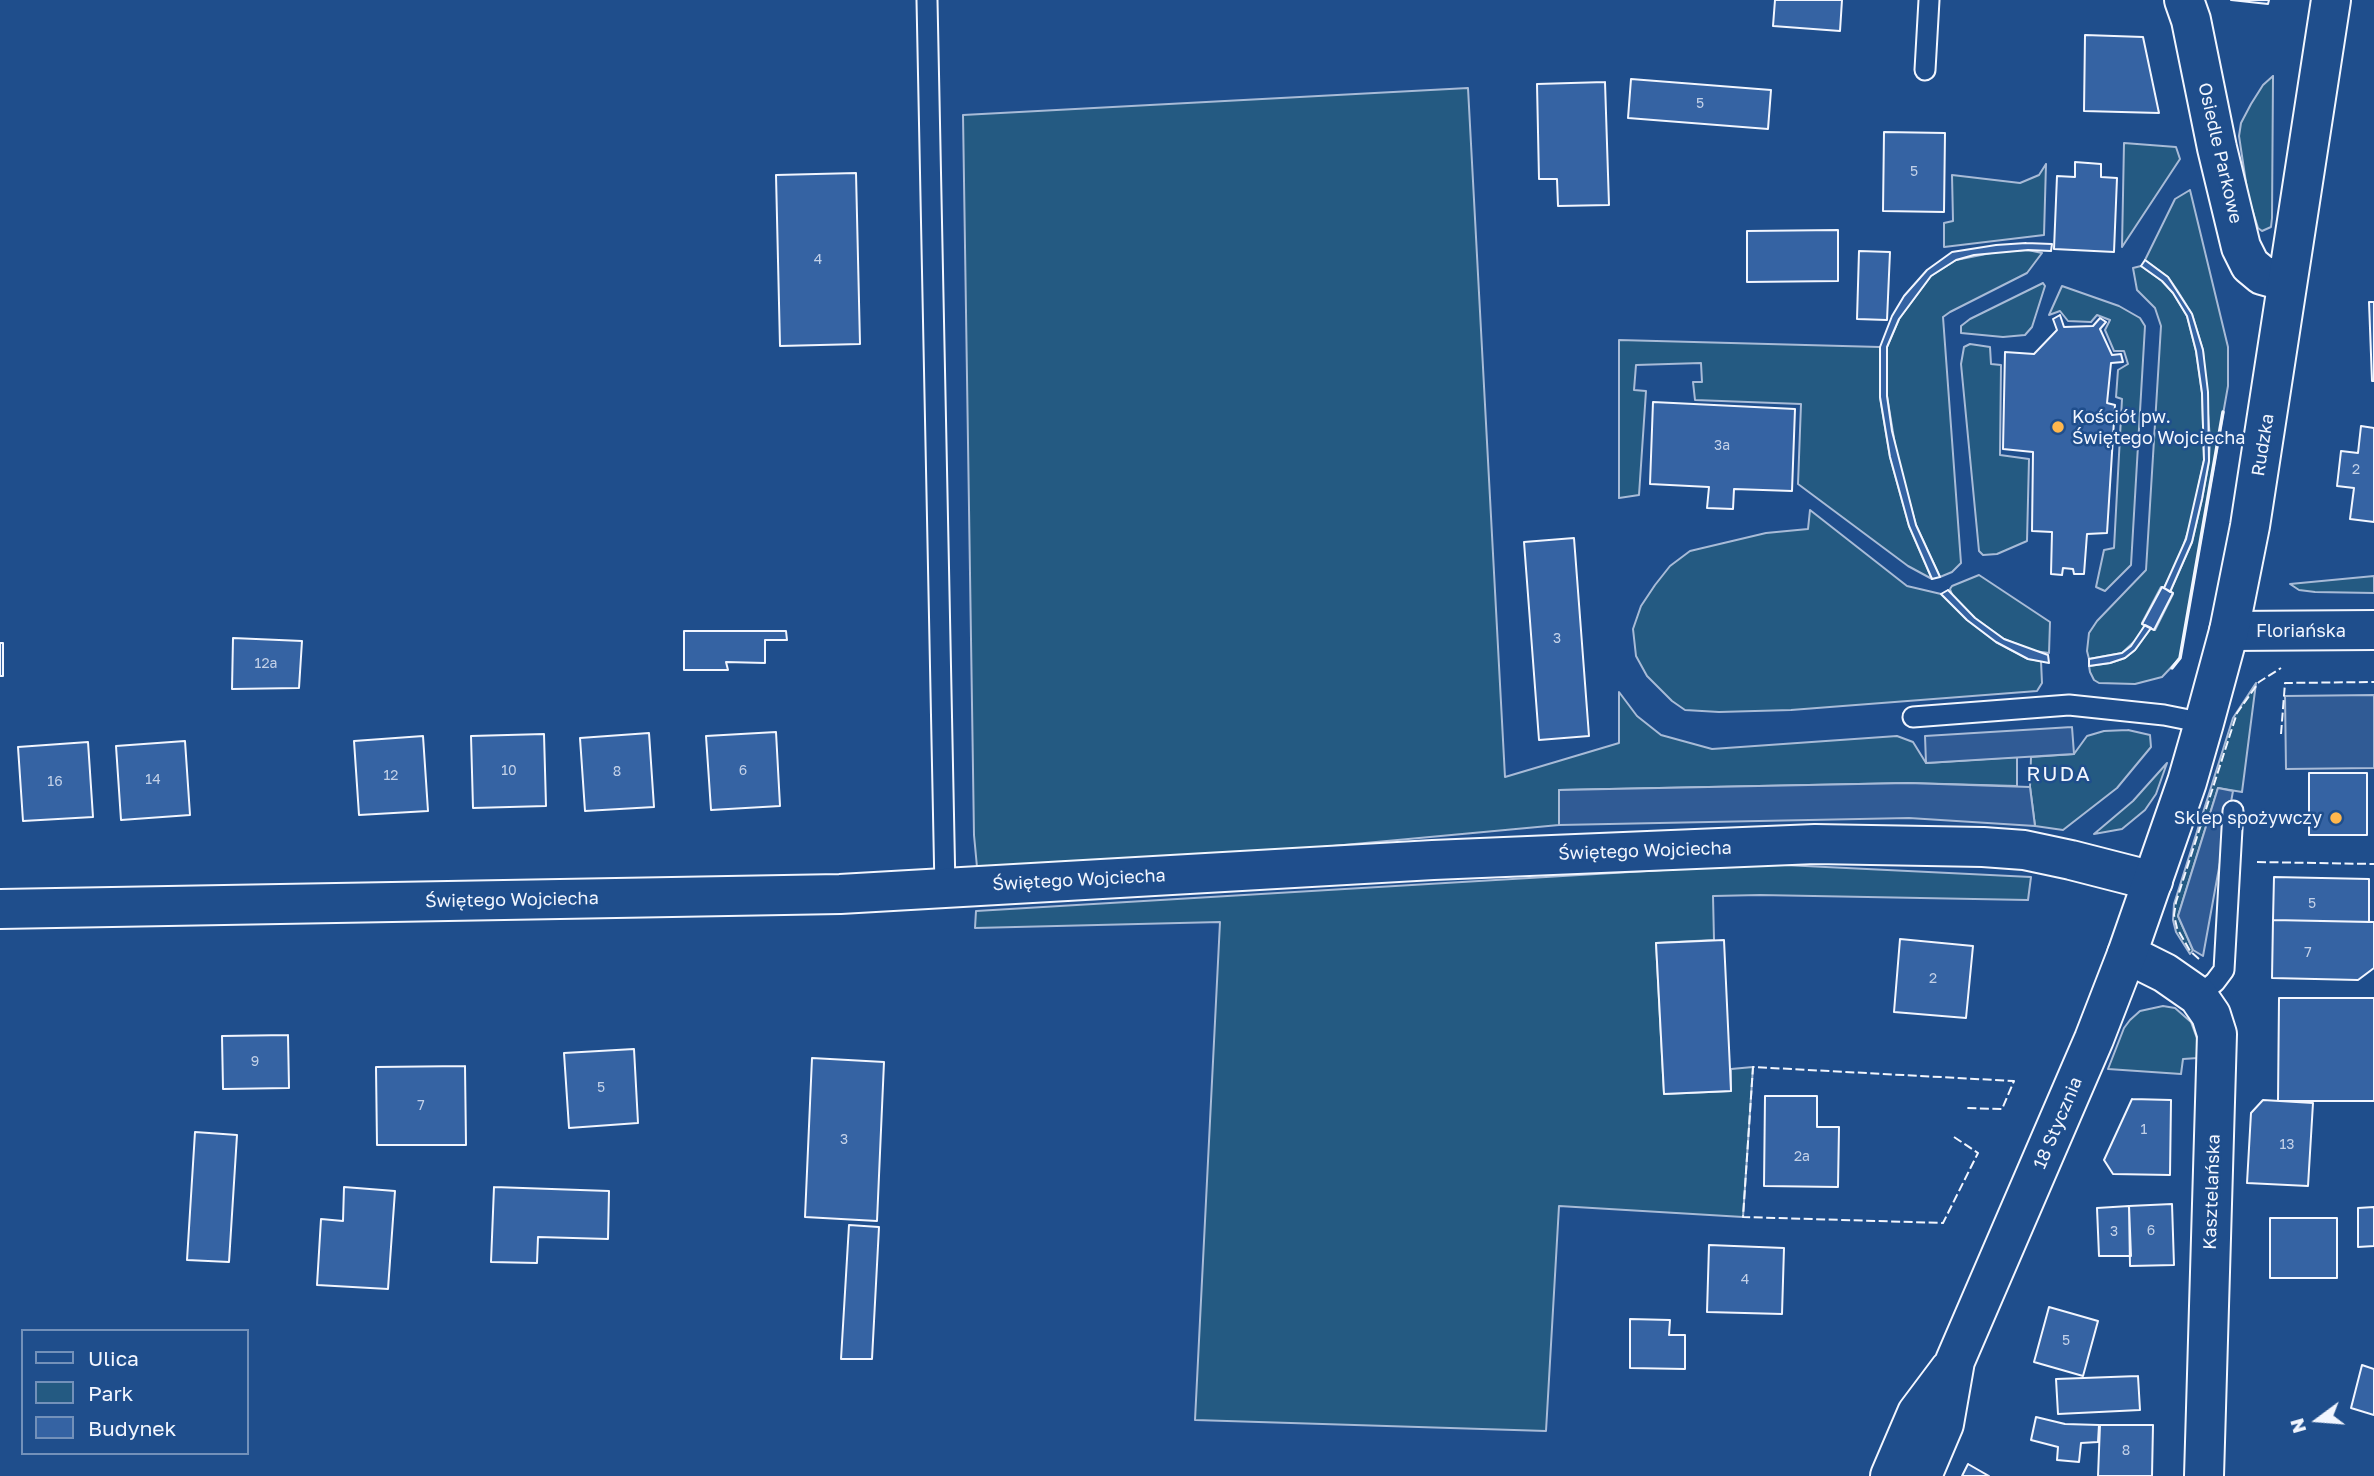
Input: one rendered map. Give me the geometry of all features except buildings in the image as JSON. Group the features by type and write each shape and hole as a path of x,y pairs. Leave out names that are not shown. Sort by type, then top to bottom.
{"street":[{"name":"Osiedle Parkowe","path":"2184,0 2241,247 2250,265 2262,275 2287,282"},
{"name":"Rudzka","path":"2153,881 2187,782 2228,631 2254,502 2331,0"},
{"name":"Floriańska","path":"2228,631 2374,630"},
{"name":"Świętego Wojciecha","path":"0,909 840,894 1446,859 1815,844 2024,850 2153,881"},
{"name":"18 Stycznia","path":"1889,1476 1917,1413 1955,1361 2069,1098 2127,954 2153,881"},
{"name":"Kasztelańska","path":"2127,954 2165,973 2198,996 2211,1015 2217,1044 2204,1476"},
{"name":"18 Stycznia","path":"1922,1476 1944,1424 1955,1361"}],"lane":[{"path":"927,0 945,888"},
{"path":"1925,69 1929,0"},
{"path":"1913,717 2069,705 2164,715 2204,723"},
{"path":"2198,996 2215,982 2224,970 2233,811"}],"green space":[{"path":"2273,76 2272,218 2271,227 2262,231 2258,228 2248,196 2239,136 2241,123 2251,104 2263,85"},
{"path":"1468,88 1505,777 1619,743 1619,692 1637,716 1661,735 1712,749 1897,736 1913,742 1926,763 2017,757 2017,786 1908,783 1559,790 1559,825 1236,855 977,867 974,835 963,115"},
{"path":"2124,143 2176,147 2180,159 2122,247"},
{"path":"2046,164 2044,235 1944,247 1944,223 1953,221 1952,175 2020,183 2039,175"},
{"path":"2190,190 2228,347 2228,386 2180,658 2162,677 2135,684 2099,683 2094,680 2089,666 2125,658 2135,650 2151,628 2155,630 2173,594 2170,592 2192,542 2202,499 2210,439 2203,350 2192,314 2177,290 2168,277 2145,260 2175,199"},
{"path":"2028,250 2042,253 2027,273 1943,317 1961,563 1952,572 1940,577 1916,525 1897,457 1887,396 1887,347 1899,319 1931,276 1956,260 1996,252"},
{"path":"2141,266 2162,281 2187,316 2196,351 2202,393 2204,460 2191,522 2179,559 2142,623 2145,625 2138,638 2122,653 2089,659 2089,633 2097,621 2146,570 2161,326 2155,308 2137,290 2133,268"},
{"path":"2043,283 2045,286 2032,327 2025,335 2003,337 1961,333 1961,326 1970,319"},
{"path":"2062,286 2119,306 2140,318 2145,326 2131,565 2105,591 2096,587 2104,550 2114,548 2122,399 2116,397 2118,370 2128,364 2124,351 2114,351 2105,330 2110,320 2097,315 2091,322 2068,321 2060,311 2049,315"},
{"path":"1619,340 1880,347 1880,397 1890,457 1909,526 1932,579 1908,566 1798,484 1801,404 1695,400 1693,382 1702,382 1701,363 1636,365 1634,390 1646,391 1639,495 1619,498"},
{"path":"1970,344 1990,347 1991,364 2001,365 2000,455 2029,459 2027,541 1997,554 1983,555 1979,551 1961,364 1964,347"},
{"path":"1810,510 1907,586 1941,594 1967,620 1996,642 2028,659 2041,661 2042,683 2037,691 1791,710 1719,712 1685,710 1672,701 1647,676 1636,656 1633,629 1641,606 1655,585 1670,566 1690,551 1766,533 1808,529"},
{"path":"1979,575 2050,622 2049,653 2034,651 2004,639 1975,618 1953,597 1950,589 1952,586"},
{"path":"2374,576 2374,593 2315,592 2299,590 2290,584"},
{"path":"2256,683 2242,792 2218,788 2178,916 2193,950 2190,954 2176,932 2173,920 2174,904 2233,718"},
{"path":"2128,730 2150,735 2151,747 2117,788 2063,830 2035,826 2030,787 2031,757 2074,754 2087,736 2104,731"},
{"path":"2167,763 2156,794 2145,810 2122,829 2094,834 2133,801"},
{"path":"1764,864 2031,877 2028,900 1713,896 1714,940 1656,943 1664,1094 1731,1091 1731,1069 1753,1067 1743,1217 1559,1206 1546,1431 1195,1420 1220,922 975,928 976,911"},
{"path":"2163,1006 2175,1008 2191,1022 2198,1041 2198,1058 2183,1059 2181,1074 2108,1069 2124,1028 2130,1020 2140,1011"}],"shaded area":[{"path":"2374,695 2374,768 2286,769 2285,696"},
{"path":"2072,727 2074,754 1926,763 1925,736"},
{"path":"1908,783 2030,787 2035,826 1909,818 1559,825 1559,790"},
{"path":"2218,788 2233,791 2203,956 2193,950 2178,916"}],"fence":[{"path":"2199,959 2190,951 2177,928 2174,915 2176,902 2237,713 2259,682 2281,668"},
{"path":"2281,734 2285,683 2374,682"},
{"path":"2257,862 2374,864"},
{"path":"1954,1137 1978,1153 1943,1223 1743,1217 1753,1067 2014,1081 2002,1109 1965,1108"}],"wall":[{"path":"2172,668 2180,658 2223,412"}],"place":[{"name":"Kościół pw. Świętego Wojciecha","path":"2058,427"},
{"name":"Sklep spożywczy","path":"2336,818"}],"district":[{"name":"RUDA","path":"2059,774"}]}
